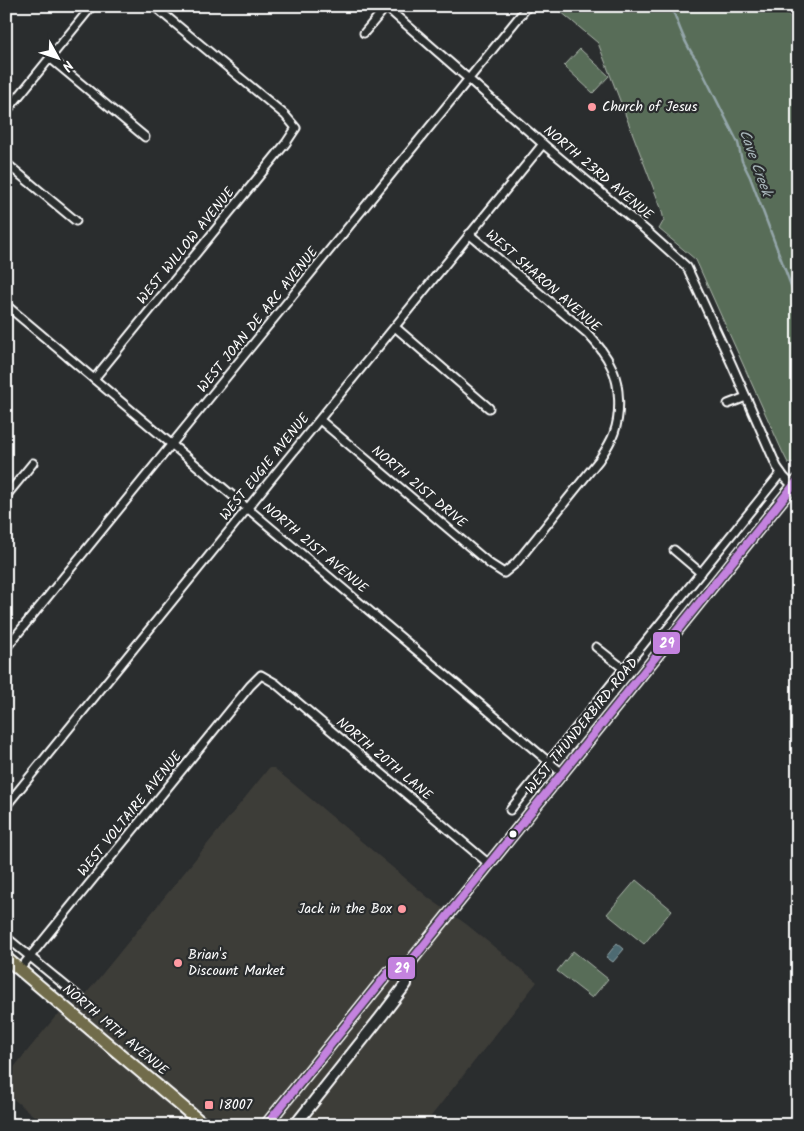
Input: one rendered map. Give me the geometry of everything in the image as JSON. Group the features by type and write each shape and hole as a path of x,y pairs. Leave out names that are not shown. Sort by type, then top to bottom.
{"main road":[{"name":"WEST THUNDERBIRD ROAD","path":"266,1125 388,972 407,966 795,483"},
{"name":"NORTH 19TH AVENUE","path":"6,958 204,1125"},
{"name":"WEST THUNDERBIRD ROAD","path":"295,1125 406,984 407,966"}],"street":[{"path":"6,112 92,6"},
{"name":"WEST WILLOW AVENUE","path":"94,379 286,143 296,128 285,115 154,6"},
{"name":"WEST JOAN DE ARC AVENUE","path":"6,648 528,6"},
{"path":"364,33 385,7"},
{"name":"NORTH 23RD AVENUE","path":"385,7 687,267 781,473 784,477 795,483"},
{"path":"50,58 145,137"},
{"name":"WEST EUGIE AVENUE","path":"6,806 543,144"},
{"path":"6,163 76,221"},
{"name":"WEST SHARON AVENUE","path":"470,234 580,327 598,345 613,369 619,397 614,432 599,460 516,563 504,573"},
{"name":"NORTH 21ST AVENUE","path":"6,304 562,773"},
{"path":"395,327 489,408"},
{"path":"728,404 746,397"},
{"name":"NORTH 21ST DRIVE","path":"320,420 490,564 504,573"},
{"path":"6,496 33,463"},
{"name":"WEST THUNDERBIRD ROAD","path":"510,810 781,473"},
{"path":"674,550 702,573"},
{"name":"WEST THUNDERBIRD ROAD","path":"596,646 624,669"},
{"name":"NORTH 20TH LANE","path":"261,675 275,682 488,864"},
{"name":"WEST VOLTAIRE AVENUE","path":"20,969 250,686 261,675"},
{"name":"NORTH 19TH AVENUE","path":"6,937 84,1001"}],"shaded area":[{"path":"269,768 274,768 430,899 466,924 537,982 424,1125 45,1125 6,1093 6,1077 56,1016 86,994"}],"green space":[{"path":"554,6 777,6 798,24 797,464 788,463 783,453 696,260 659,229 664,220 661,208 598,43"},
{"path":"580,49 609,76 593,93 564,66"},
{"path":"636,880 672,910 644,944 607,914"},
{"path":"573,951 608,979 592,998 557,971"}],"water":[{"path":"617,943 624,949 613,962 606,957"}],"waterway":[{"name":"Cave Creek","path":"671,6 685,40 738,143 742,161 750,177 798,304"}],"transit line":[{"name":"29","path":"266,1125 389,972 407,966 798,480"}],"place":[{"name":"Church of Jesus","path":"592,107"},
{"name":"Jack in the Box","path":"402,909"},
{"name":"Brian's Discount Market","path":"178,963"},
{"name":"18007","path":"209,1105"}]}
